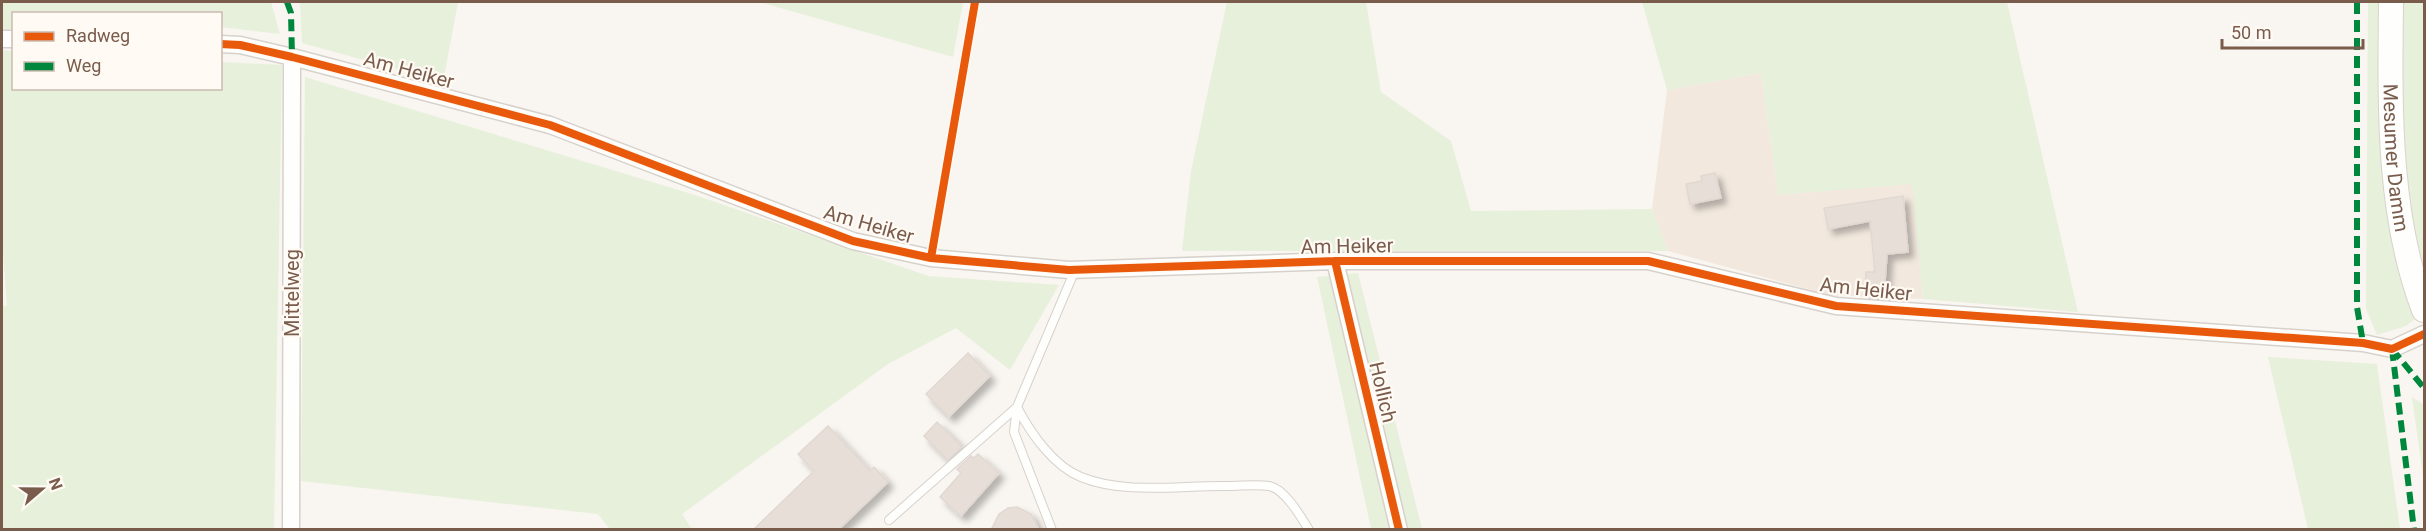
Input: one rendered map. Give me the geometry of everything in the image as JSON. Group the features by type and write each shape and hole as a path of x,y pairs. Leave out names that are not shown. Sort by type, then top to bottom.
{"main road":[{"name":"Mesumer Damm","path":"2391,2 2391,125 2396,190 2404,244 2424,310"}],"street":[{"name":"Am Heiker","path":"222,44 240,45 292,57 550,125 853,241 931,258 1075,270 1335,261 1648,261 1836,306 2363,343 2392,349 2424,334"},
{"name":"Mittelweg","path":"291,530 292,57"},
{"name":"Hollich","path":"1335,261 1399,530"}],"lane":[{"path":"1052,530 1014,432 1017,406 1075,270"},
{"path":"889,520 1017,406"},
{"path":"1017,406 1033,434 1053,457 1080,477 1137,488 1181,485 1271,486 1295,506 1309,530"}],"shaded area":[{"path":"1761,73 1778,195 1912,183 1923,299 1830,295 1668,251 1652,209 1667,90"}],"green space":[{"path":"2,2 271,2 280,34 222,27 222,12 12,12 12,30 2,30"},
{"path":"300,2 458,2 443,82 302,43"},
{"path":"759,2 963,2 953,57"},
{"path":"1227,2 1366,2 1381,92 1451,141 1471,211 1652,209 1668,251 1182,251 1191,171"},
{"path":"1642,2 2007,2 2078,312 1923,299 1912,184 1778,195 1761,73 1667,90"},
{"path":"2368,2 2424,2 2424,312 2406,326 2377,335 2366,309"},
{"path":"2,50 12,51 12,90 222,90 222,62 282,65 274,529 2,529 2,306 7,306 2,240"},
{"path":"305,77 695,195 928,276 1059,285 1010,370 956,328 888,364 682,514 692,529 610,529 598,514 301,481"},
{"path":"1358,273 1422,529 1371,529 1317,277"},
{"path":"2268,357 2377,364 2400,529 2308,529"},
{"path":"2412,397 2424,405 2424,484"}],"building":[{"path":"1715,173 1721,198 1690,204 1686,184 1702,181 1701,176"},
{"path":"1903,196 1908,252 1887,254 1884,296 1865,295 1866,272 1875,272 1870,221 1828,229 1824,208"},
{"path":"968,353 990,376 949,417 926,394"},
{"path":"937,422 962,447 948,460 924,436"},
{"path":"828,426 870,471 874,467 888,482 838,530 753,530 814,471 798,454"},
{"path":"978,454 999,473 961,516 940,497 961,473 957,469 971,456 974,458"},
{"path":"1017,507 1031,514 1039,530 991,530 999,514 1008,508"}],"marked path":[{"path":"287,2 291,13 292,57"},
{"path":"2357,2 2357,307 2363,343"},
{"path":"2392,349 2414,530"},
{"path":"2392,349 2424,388"}],"cycle path":[{"path":"931,258 975,2"},
{"path":"222,44 240,45 292,57 550,125 853,241 931,258 1069,270 1335,261 1648,261 1836,306 2363,343 2392,349 2424,334"},
{"path":"1335,261 1399,530"}]}
